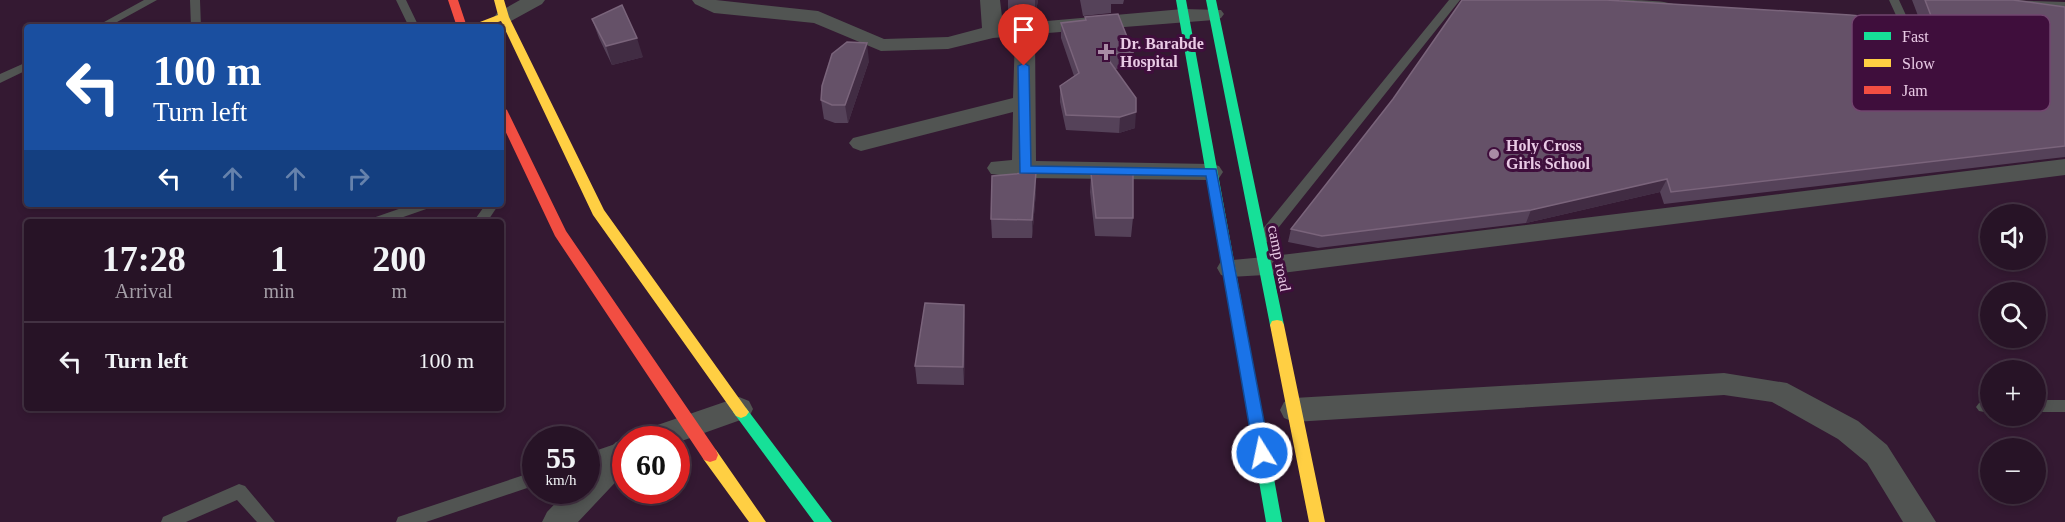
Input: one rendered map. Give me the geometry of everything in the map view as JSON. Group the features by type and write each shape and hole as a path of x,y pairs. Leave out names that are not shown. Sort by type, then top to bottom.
{"main road":[{"path":"453,0 461,24"},
{"name":"camp road","path":"1213,7 1317,522"},
{"path":"477,24 502,8 598,212 824,522"},
{"path":"1182,8 1274,522"},
{"path":"504,116 560,233 690,426 758,522"}],"street":[{"path":"502,8 535,0"},
{"path":"702,0 714,7 818,17 881,45 948,43 993,32 1025,30 1182,8 1213,7"},
{"path":"818,17 831,0"},
{"path":"990,0 993,32"},
{"path":"1024,170 1025,30"},
{"path":"861,143 1023,103"},
{"path":"1228,256 1265,266 2065,167"},
{"path":"999,168 1211,172"},
{"path":"1228,256 1260,241"},
{"path":"1294,410 1724,384 1777,391 1848,430 1877,454 1920,522"},
{"path":"690,426 740,409"},
{"path":"558,522 612,465"}],"lane":[{"path":"106,24 152,0"},
{"path":"195,0 196,24"},
{"path":"401,0 413,24"},
{"path":"1260,241 1455,0"},
{"path":"1625,0 1681,6"},
{"path":"1894,0 1900,15"},
{"path":"2008,0 2065,5"},
{"path":"0,79 24,67"},
{"path":"384,219 418,207"},
{"path":"2046,406 2065,406"},
{"path":"405,522 522,483"},
{"path":"169,522 239,491 267,522"}],"building":[{"path":"1462,0 1606,0 1852,15 1852,111 2050,111 2050,15 1931,15 1925,0 2013,0 2065,7 2065,146 1671,192 1667,179 1531,210 1322,236 1291,229 1393,99"},
{"path":"622,5 637,38 606,46 592,19"},
{"path":"1118,14 1133,52 1105,55 1136,98 1136,112 1120,117 1066,115 1060,86 1079,73 1061,23 1086,20 1085,17"},
{"path":"847,42 867,43 845,105 832,105 821,100 822,86 832,54"},
{"path":"1036,172 1032,220 991,219 992,176"},
{"path":"1091,173 1133,174 1133,218 1096,218"},
{"path":"925,303 964,305 963,367 915,366"}],"traffic: fast":[{"path":"1181,0 1274,522"},
{"path":"1211,0 1277,325"},
{"path":"741,412 824,522"}],"traffic: slow":[{"path":"499,0 504,17 598,212 741,412"},
{"path":"482,24 504,17"},
{"path":"1277,325 1317,522"},
{"path":"710,455 758,522"}],"traffic: jam":[{"path":"453,0 461,24"},
{"path":"504,116 560,233 710,455"}],"place":[{"name":"Dr. Barabde Hospital","path":"1106,52"},
{"name":"Holy Cross Girls School","path":"1494,154"}],"route":[{"path":"1024,66 1024,170 1211,172 1226,244 1262,453"}]}
